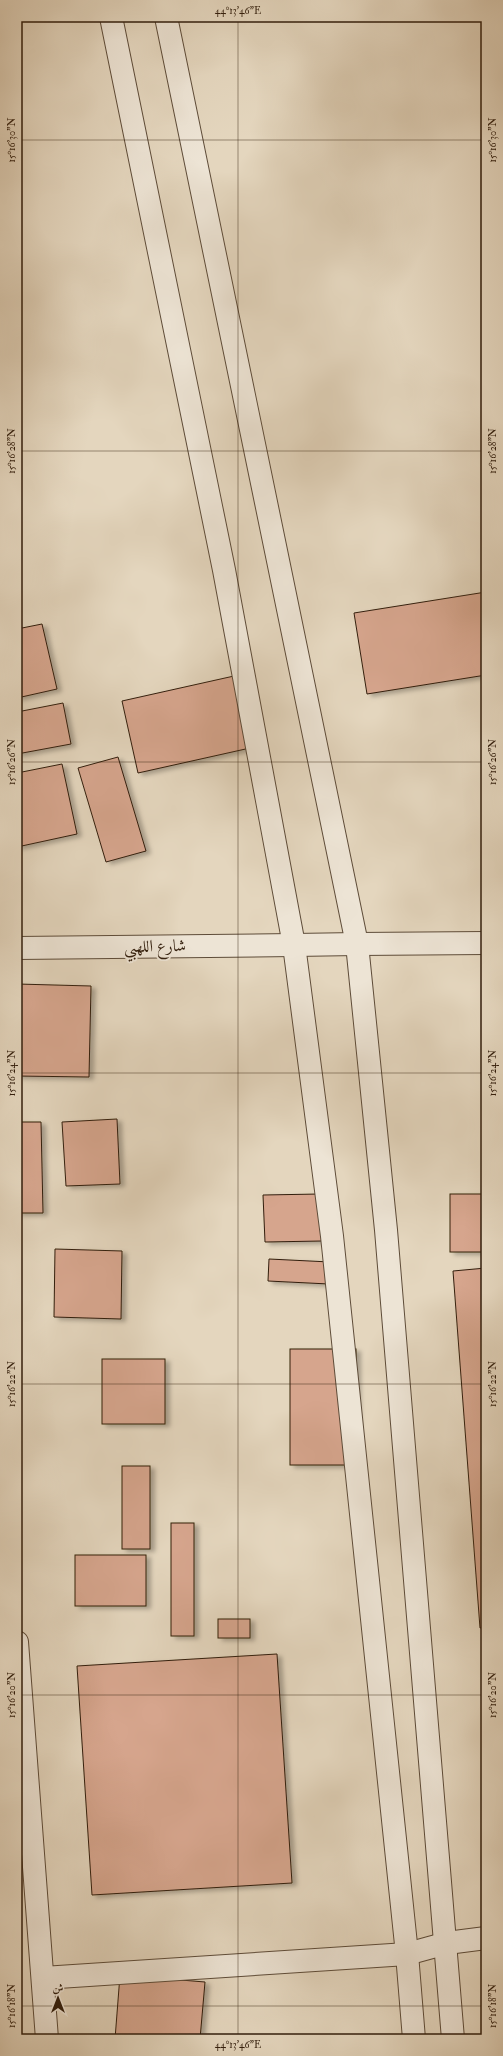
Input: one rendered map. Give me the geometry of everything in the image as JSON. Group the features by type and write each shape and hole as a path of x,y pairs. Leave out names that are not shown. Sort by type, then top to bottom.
{"street":[{"path":"111,17 224,570 294,945 332,1236 407,1954 414,2039"},
{"path":"166,17 357,944 386,1230 453,2039"},
{"name":"شارع اللهبي","path":"17,948 486,943"},
{"path":"17,1642 47,2039"},
{"path":"43,1978 407,1954 446,1943 486,1938"}],"building":[{"path":"486,592 486,675 367,694 354,613"},
{"path":"42,624 57,689 17,698 17,629"},
{"path":"234,676 250,748 138,773 122,701"},
{"path":"63,703 71,744 17,754 17,712"},
{"path":"118,757 146,851 106,862 78,768"},
{"path":"62,764 77,834 17,847 17,773"},
{"path":"482,842 486,842 486,879 482,879"},
{"path":"17,984 91,986 89,1077 17,1076"},
{"path":"117,1119 120,1184 66,1186 62,1122"},
{"path":"17,1122 41,1122 43,1213 17,1213"},
{"path":"320,1194 322,1241 265,1242 263,1195"},
{"path":"450,1194 486,1194 486,1252 450,1252"},
{"path":"55,1249 122,1251 121,1319 54,1317"},
{"path":"269,1259 330,1262 329,1284 268,1281"},
{"path":"486,1268 486,1627 480,1628 453,1271"},
{"path":"290,1349 356,1349 356,1465 290,1465"},
{"path":"102,1359 165,1359 165,1424 102,1424"},
{"path":"122,1466 150,1466 150,1549 122,1549"},
{"path":"171,1523 194,1523 194,1636 171,1636"},
{"path":"75,1555 146,1555 146,1606 75,1606"},
{"path":"218,1619 250,1619 250,1638 218,1638"},
{"path":"277,1654 292,1883 92,1895 77,1666"},
{"path":"120,1975 205,1982 200,2039 115,2039"}]}
